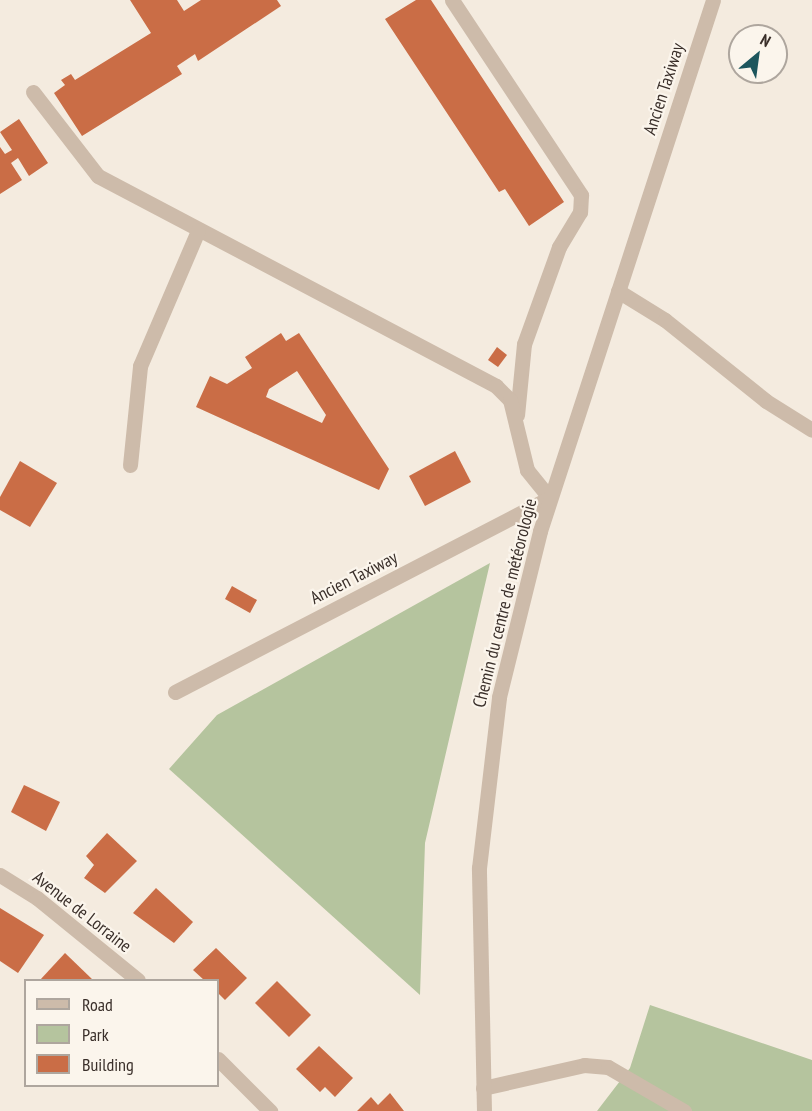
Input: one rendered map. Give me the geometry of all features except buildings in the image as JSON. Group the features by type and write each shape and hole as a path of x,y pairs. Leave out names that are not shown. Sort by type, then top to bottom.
{"street":[{"path":"452,0 581,195 580,212 560,247 524,344 517,421"},
{"name":"Ancien Taxiway","path":"651,191 713,0"},
{"path":"33,92 99,176 198,231 481,376 510,400 517,421 527,471 550,498"},
{"name":"Chemin du centre de météorologie","path":"484,1111 479,868 499,698 550,498 651,191"},
{"path":"130,465 140,366 198,231"},
{"path":"618,291 665,320 766,400 812,429"},
{"name":"Ancien Taxiway","path":"175,692 550,498"},
{"name":"Avenue de Lorraine","path":"0,876 37,898 136,979"},
{"path":"219,1060 270,1111"},
{"path":"483,1088 584,1065 608,1067 684,1111"}],"green space":[{"path":"490,563 425,843 420,995 169,769 217,715"},
{"path":"650,1005 812,1060 812,1111 597,1111 630,1068"}]}
